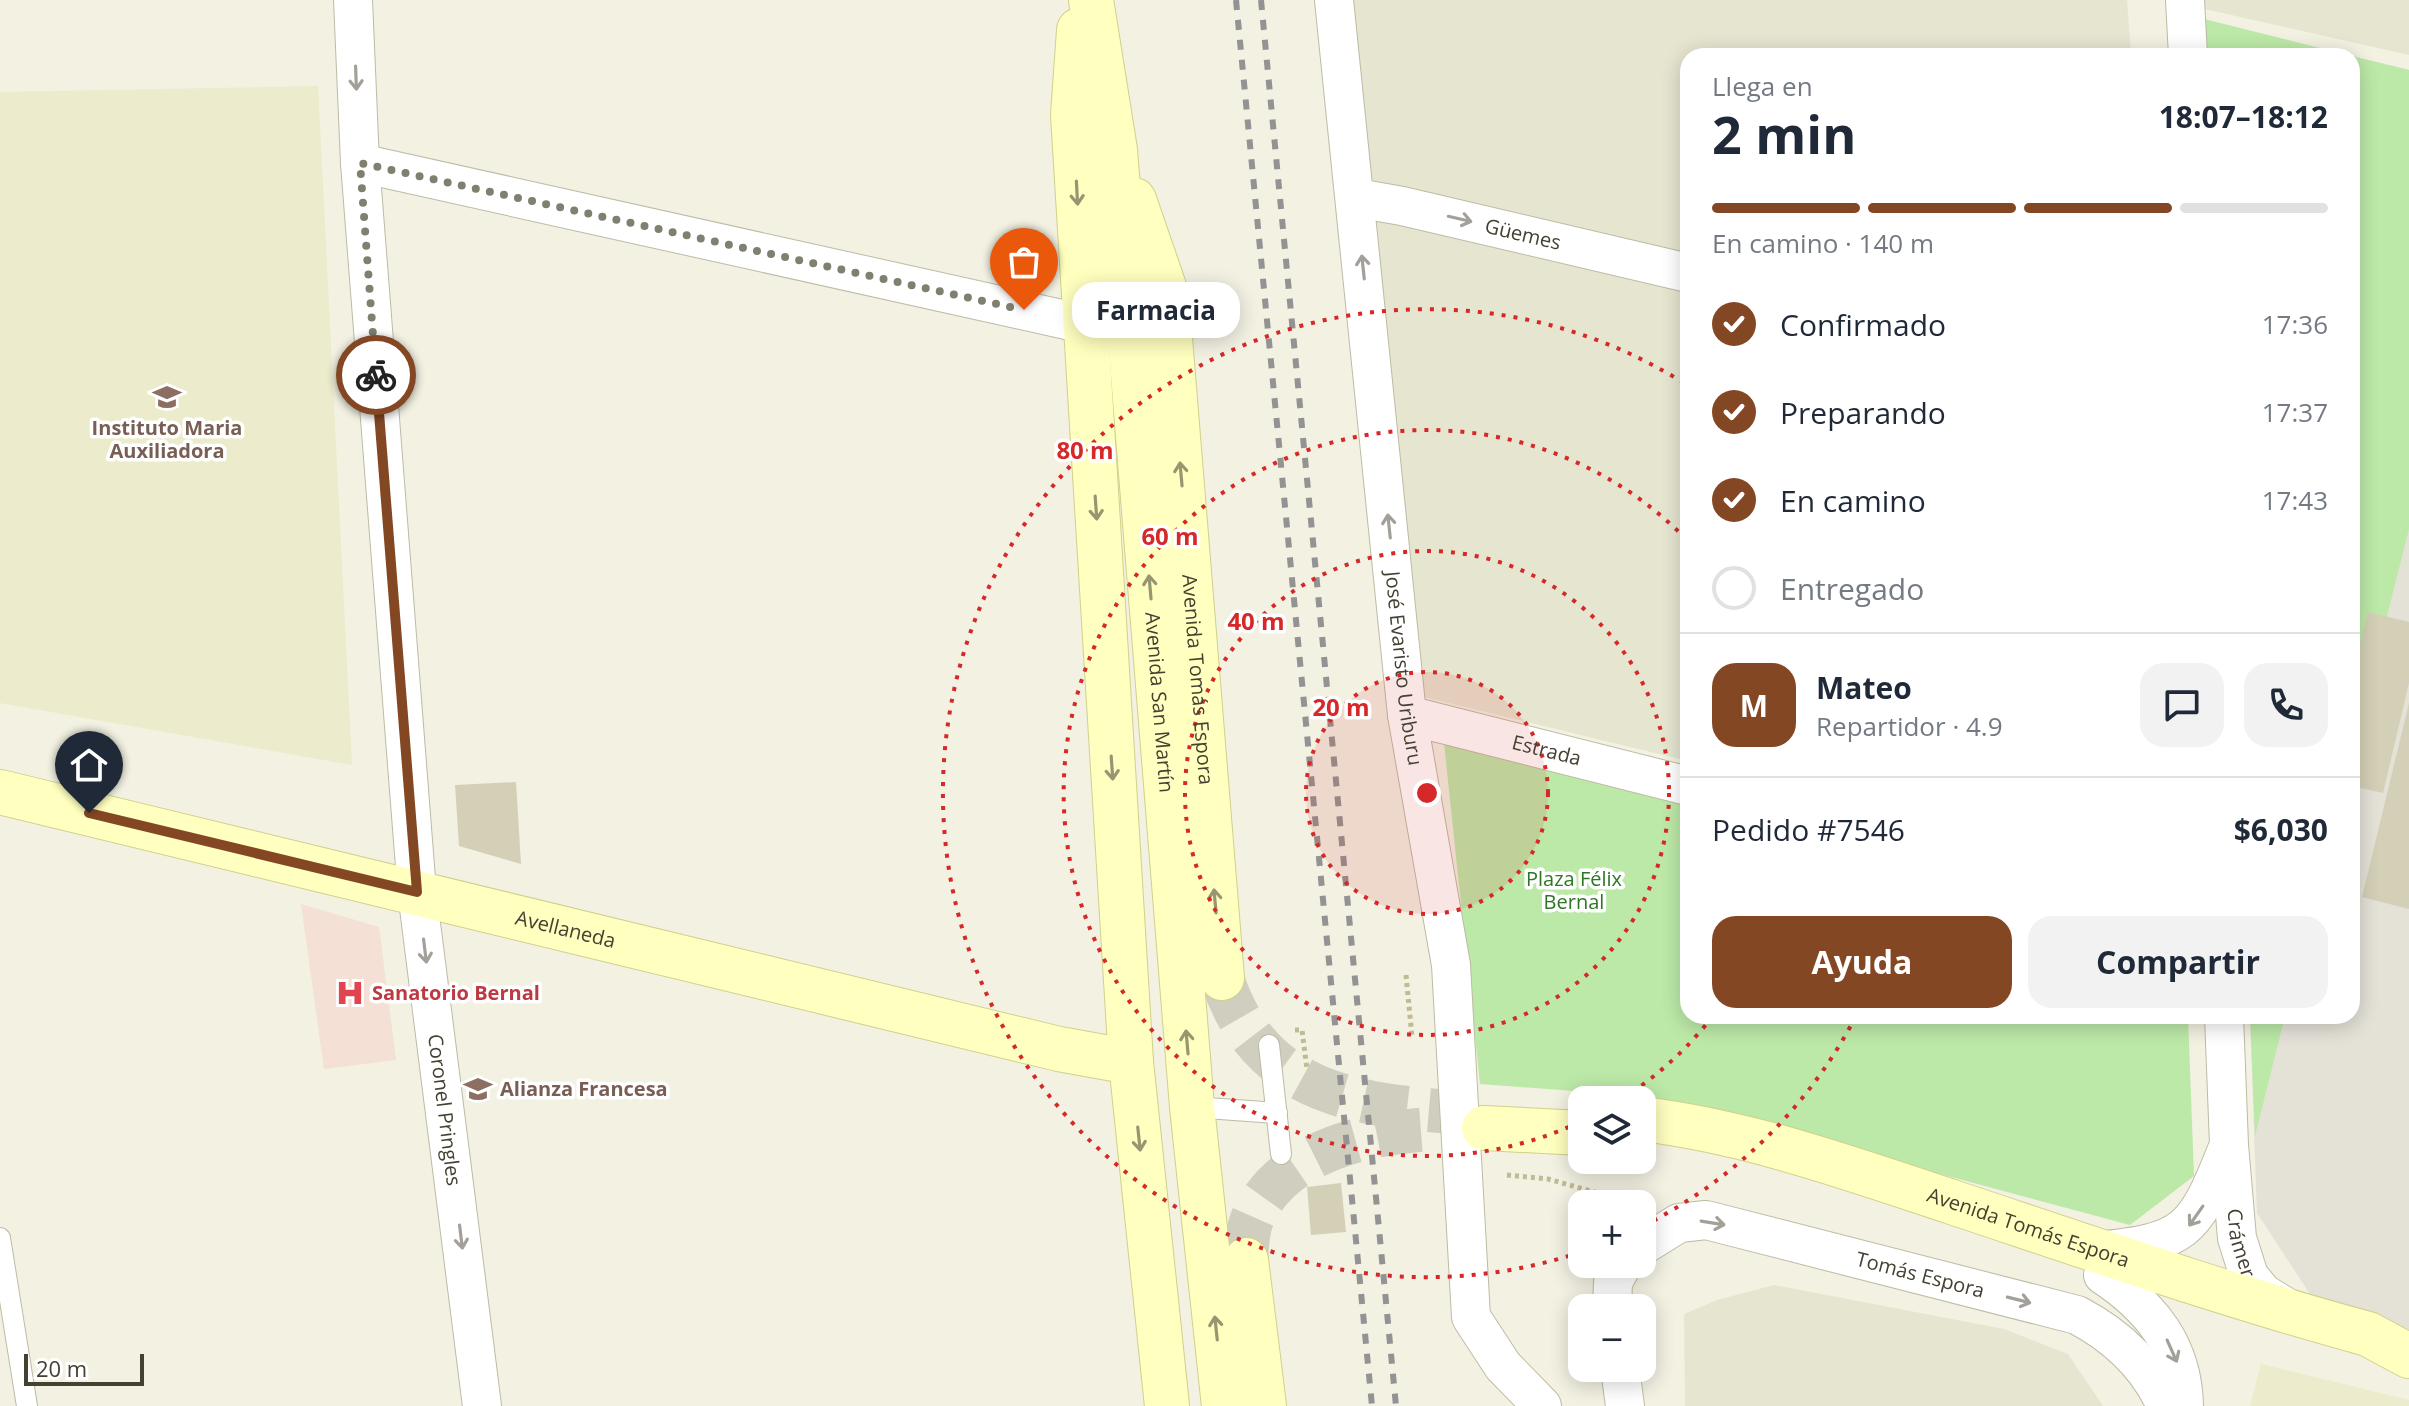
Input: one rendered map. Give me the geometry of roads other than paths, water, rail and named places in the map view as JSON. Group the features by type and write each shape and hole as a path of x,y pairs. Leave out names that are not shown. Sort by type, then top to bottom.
{"main road":[{"path":"1081,0 1073,115 1084,324 1131,1062 1167,1406"},
{"name":"Avenida San Martín","path":"1091,0 1115,150 1192,1107 1224,1406"},
{"name":"Avenida Tomás Espora","path":"1115,150 1153,251 1168,314 1222,978"},
{"name":"Avellaneda","path":"0,792 1059,1049 1131,1062"},
{"path":"1568,1116 1485,1121 1568,1131"},
{"name":"Avenida Tomás Espora","path":"1656,1121 1705,1127 1797,1151 2368,1362 2409,1365"},
{"name":"Avenida Tomás Espora","path":"1656,1139 1710,1145 1793,1167 2100,1263 2368,1334 2409,1356"},
{"path":"1246,1260 1264,1406"}],"street":[{"name":"Coronel Pringles","path":"353,0 360,163 417,892 482,1406"},
{"name":"José Evaristo Uriburu","path":"1334,0 1357,198 1407,715 1451,965 1471,1317 1503,1366 1542,1406"},
{"path":"2185,0 2188,48"},
{"path":"360,163 1084,324"},
{"name":"Güemes","path":"1357,198 1418,209 1680,271"},
{"name":"Estrada","path":"1407,715 1680,784"},
{"name":"Crámer","path":"2224,1024 2229,1145 2243,1263 2263,1293 2298,1315"},
{"name":"Crámer","path":"2100,1263 2138,1247 2169,1239 2186,1229 2209,1195 2229,1145"},
{"name":"Tomás Espora","path":"1656,1237 1679,1223 1706,1220 2077,1315 2102,1329 2127,1350 2166,1406"},
{"path":"2100,1263 2155,1318 2175,1352 2184,1384 2184,1406"},
{"path":"1622,1382 1625,1406"}],"lane":[{"path":"1269,1045 1281,1154"},
{"path":"1192,1107 1277,1113"},
{"path":"0,1238 27,1406"}],"tunnel":[{"path":"1222,978 1240,1019 1264,1051 1293,1074 1326,1090 1363,1101 1485,1114"},
{"path":"1246,1260 1253,1217 1266,1194 1284,1176 1330,1149 1382,1135 1433,1129"}],"railway":[{"path":"1236,0 1372,1406"},
{"path":"1261,0 1396,1406"}],"place":[{"name":"Farmacia","path":"1024,310"},
{"name":"Instituto Maria Auxiliadora","path":"167,397"},
{"name":"Sanatorio Bernal","path":"350,993"},
{"name":"Alianza Francesa","path":"478,1089"}],"park label":[{"name":"Plaza Félix Bernal","path":"1574,890"}]}
